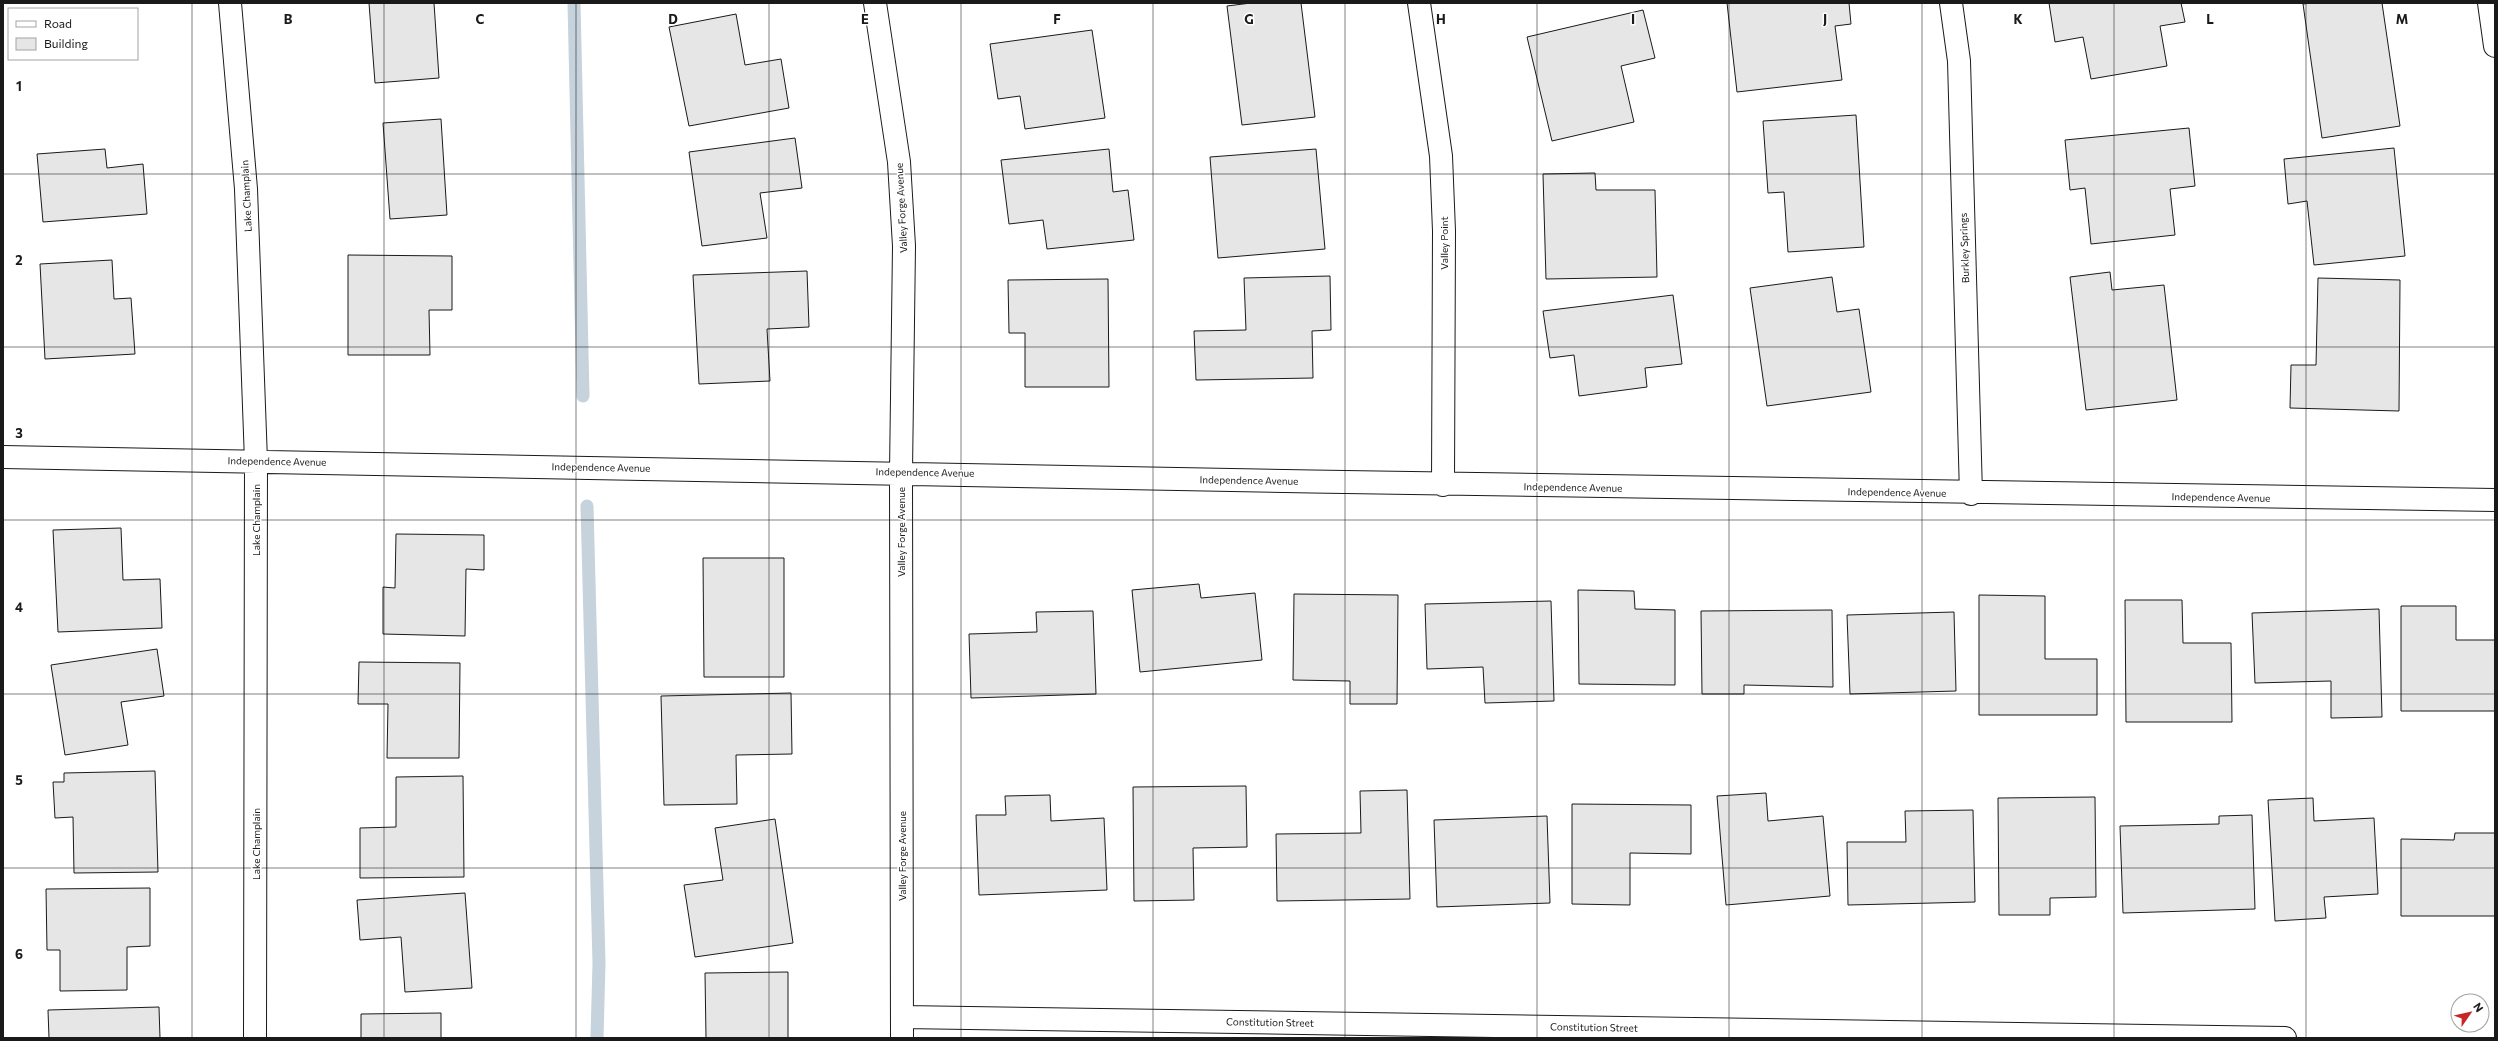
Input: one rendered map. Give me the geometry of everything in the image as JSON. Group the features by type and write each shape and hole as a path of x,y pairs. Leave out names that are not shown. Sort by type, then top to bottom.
{"street":[{"name":"Lake Champlain","path":"230,3 246,189 256,461 255,1038"},
{"name":"Valley Forge Avenue","path":"875,3 898,162 904,246 901,472 902,1038"},
{"name":"Valley Point","path":"1419,3 1441,156 1444,231 1443,485"},
{"name":"Burkley Springs","path":"1951,3 1959,60 1971,494"},
{"path":"2489,3 2495,46"},
{"name":"Independence Avenue","path":"3,457 901,472 1443,485 1971,494 2495,500"},
{"name":"Constitution Street","path":"903,1017 2285,1038"}],"building":[{"path":"369,3 434,3 439,78 375,83"},
{"path":"1251,3 1301,3 1315,117 1242,125 1227,6"},
{"path":"1727,3 1849,3 1851,24 1835,26 1842,80 1737,92"},
{"path":"2049,3 2181,3 2185,22 2160,26 2167,66 2091,79 2083,37 2055,42"},
{"path":"2382,3 2400,126 2322,138 2303,4"},
{"path":"1643,10 1655,58 1621,66 1634,122 1552,141 1527,37"},
{"path":"736,14 745,65 781,59 789,108 689,126 669,27"},
{"path":"1092,30 1105,118 1025,129 1020,96 998,99 990,44"},
{"path":"1856,115 1864,247 1788,252 1784,192 1768,193 1763,121"},
{"path":"441,119 447,215 390,219 383,123"},
{"path":"2189,128 2195,186 2170,189 2175,235 2091,244 2085,188 2070,190 2065,140"},
{"path":"795,138 802,188 760,193 767,238 702,246 689,152"},
{"path":"2394,148 2405,256 2314,265 2307,201 2288,204 2284,159"},
{"path":"105,149 107,168 143,164 147,214 43,222 37,154"},
{"path":"1109,149 1113,192 1128,190 1134,240 1047,249 1043,220 1009,224 1001,160"},
{"path":"1316,149 1325,249 1218,258 1210,157"},
{"path":"1595,173 1596,190 1655,190 1657,277 1546,279 1543,174"},
{"path":"348,255 452,256 452,310 429,310 430,355 348,355"},
{"path":"112,260 114,299 131,298 135,354 45,359 40,264"},
{"path":"807,271 809,327 767,329 770,381 699,384 693,275"},
{"path":"2110,272 2112,290 2164,285 2177,400 2086,410 2070,277"},
{"path":"1330,276 1331,330 1312,331 1313,378 1196,380 1194,331 1246,330 1244,278"},
{"path":"1832,277 1837,312 1859,309 1871,392 1767,406 1750,288"},
{"path":"2318,278 2400,280 2399,411 2290,408 2291,365 2316,365"},
{"path":"1108,279 1109,387 1025,387 1025,333 1009,333 1008,280"},
{"path":"1673,295 1682,364 1645,368 1647,387 1579,396 1574,355 1550,358 1543,311"},
{"path":"121,528 123,580 160,579 162,628 58,632 53,530"},
{"path":"396,534 484,535 484,570 466,569 465,636 383,634 383,587 395,588"},
{"path":"703,558 784,558 784,677 704,677"},
{"path":"1199,584 1201,598 1255,593 1262,660 1140,672 1132,590"},
{"path":"1578,590 1634,591 1635,609 1675,610 1675,685 1579,684"},
{"path":"1294,594 1398,595 1397,704 1350,704 1350,681 1293,680"},
{"path":"1979,595 2045,596 2045,659 2097,659 2097,715 1979,715"},
{"path":"2125,600 2182,600 2183,643 2231,643 2232,722 2126,722"},
{"path":"1551,601 1554,701 1485,703 1483,667 1427,669 1425,604"},
{"path":"2401,606 2456,606 2456,640 2495,640 2495,711 2401,711"},
{"path":"2379,609 2382,717 2331,718 2331,681 2255,683 2252,613"},
{"path":"1832,610 1833,687 1744,685 1744,694 1702,694 1701,611"},
{"path":"1093,611 1096,694 971,698 969,634 1037,632 1036,612"},
{"path":"1954,612 1956,691 1850,694 1847,615"},
{"path":"157,649 164,696 121,702 128,745 65,755 51,665"},
{"path":"359,662 460,663 459,758 387,758 388,704 358,704"},
{"path":"791,693 792,754 736,755 737,804 664,805 661,696"},
{"path":"155,771 158,872 74,873 73,817 55,818 53,782 64,782 64,773"},
{"path":"463,776 464,877 360,878 360,828 396,827 396,777"},
{"path":"1246,786 1247,847 1193,848 1194,900 1134,901 1133,787"},
{"path":"1407,790 1410,899 1277,901 1276,834 1361,833 1360,791"},
{"path":"1766,793 1768,821 1823,816 1830,896 1726,905 1717,796"},
{"path":"1050,795 1051,821 1104,818 1107,890 979,895 976,815 1006,815 1005,796"},
{"path":"2095,797 2096,897 2050,898 2050,915 1999,915 1998,798"},
{"path":"2313,798 2314,821 2374,818 2378,894 2324,897 2326,918 2275,921 2268,800"},
{"path":"1572,804 1691,805 1691,854 1630,853 1630,905 1572,904"},
{"path":"1973,810 1975,902 1848,905 1847,842 1906,842 1905,811"},
{"path":"2252,815 2255,909 2123,913 2120,826 2219,824 2219,816"},
{"path":"1547,816 1550,903 1437,907 1434,820"},
{"path":"775,819 793,943 695,957 684,885 723,880 715,828"},
{"path":"2455,833 2495,833 2495,916 2401,916 2401,839 2454,840"},
{"path":"150,888 150,946 127,947 127,990 60,991 60,950 47,950 46,889"},
{"path":"465,893 472,988 405,992 401,937 360,940 357,900"},
{"path":"788,972 788,1038 706,1038 705,973"},
{"path":"159,1007 160,1038 49,1038 48,1010"},
{"path":"441,1013 441,1038 361,1038 361,1014"}],"waterway":[{"path":"574,3 583,396"},
{"path":"587,506 599,963 597,1038"}]}
